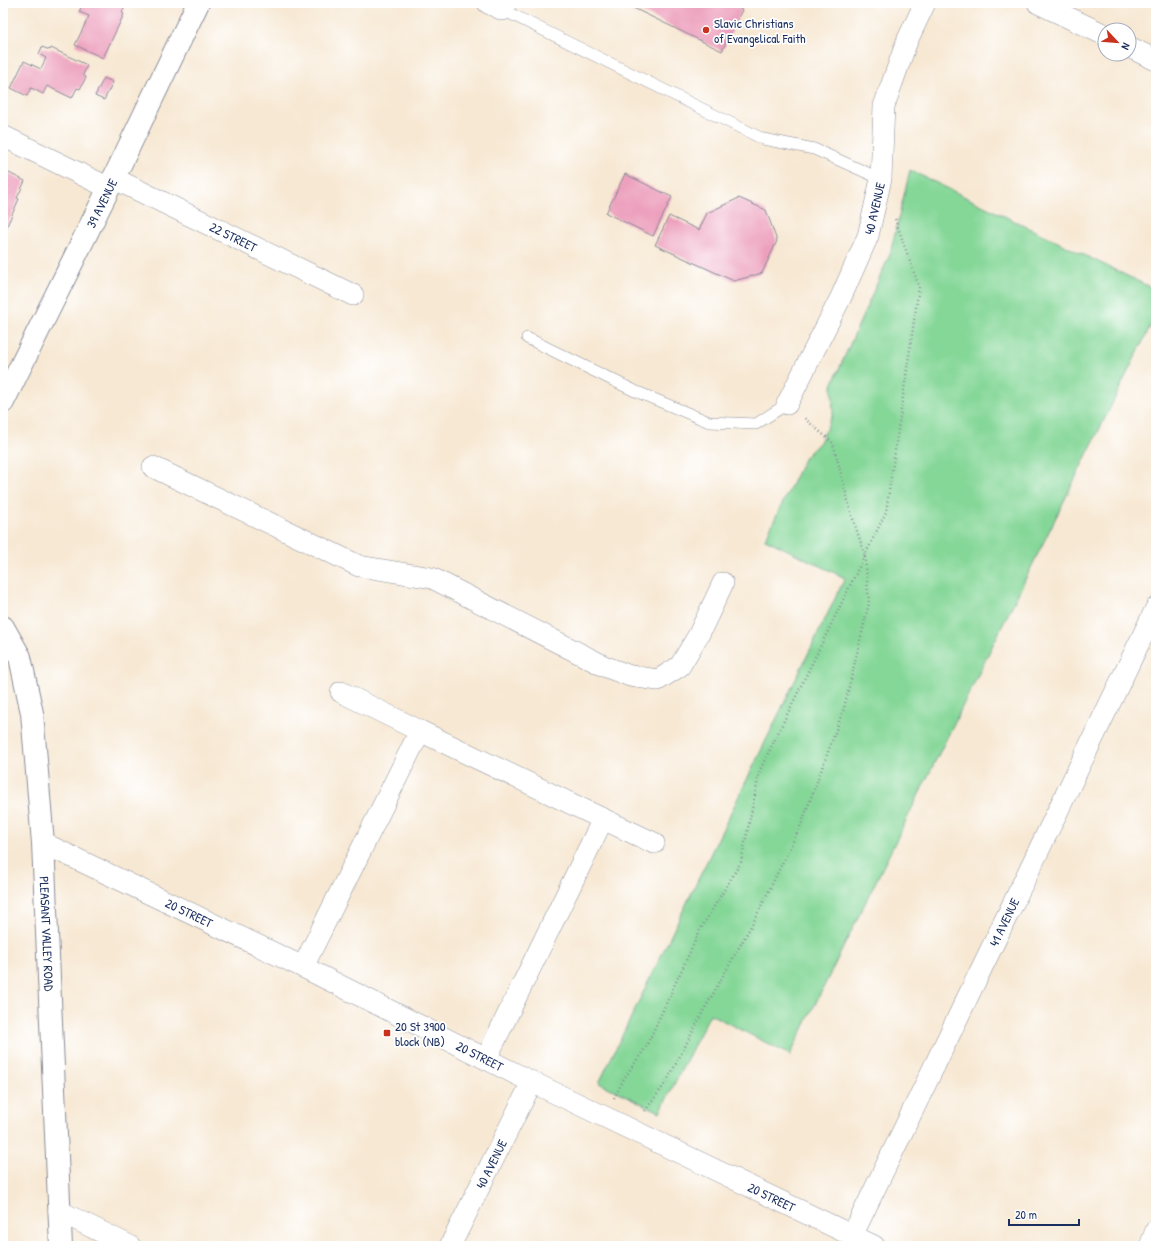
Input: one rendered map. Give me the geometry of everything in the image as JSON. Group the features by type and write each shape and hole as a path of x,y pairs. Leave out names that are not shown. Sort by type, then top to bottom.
{"street":[{"name":"39 AVENUE","path":"3,402 198,3"},
{"name":"40 AVENUE","path":"788,404 841,298 868,236 881,179 884,106 907,41 925,3"},
{"path":"1038,3 1097,31"},
{"path":"1137,51 1156,60"},
{"name":"22 STREET","path":"3,136 111,183 354,294"},
{"path":"153,467 359,566 432,578 604,666 630,676 658,680 680,666 699,634 723,583"},
{"name":"41 AVENUE","path":"852,1236 1156,608"},
{"name":"PLEASANT VALLEY ROAD","path":"3,627 20,657 32,713 43,843 61,1246"},
{"path":"341,692 654,843"},
{"path":"303,967 420,731"},
{"path":"486,1059 603,819"},
{"name":"20 STREET","path":"43,843 303,967 532,1082 874,1246"},
{"name":"40 AVENUE","path":"450,1246 532,1082"},
{"path":"59,1211 130,1246"},
{"path":"1150,1246 1156,1230"}],"lane":[{"path":"499,5 763,139 814,149 881,179"},
{"path":"527,338 635,391 709,422 756,424 788,404"}],"path":[{"path":"605,1116 625,1077 646,1046 700,930 741,862 760,770 886,512 919,286 894,215"},
{"path":"632,1130 667,1081 705,1008 755,919 801,825 844,708 869,603 865,555 852,516 833,444 788,404"}],"green space":[{"path":"910,170 1156,290 1156,315 790,1055 710,1014 660,1112 599,1083 845,578 765,539 805,457 820,442 833,414 832,385 890,254"}],"building":[{"path":"83,3 126,3 122,13 124,14 103,58 75,45 89,16 79,12"},
{"name":"Slavic Christians of Evangelical Faith","path":"623,3 729,3 742,10 722,51"},
{"path":"42,47 50,50 51,48 87,65 83,75 86,77 80,89 77,88 72,98 47,86 43,94 31,88 27,96 11,88 24,61 41,69 46,58 39,54"},
{"path":"104,78 113,82 104,100 95,96"},
{"path":"3,170 25,181 6,228 3,227"},
{"path":"625,174 672,197 653,236 606,213"},
{"path":"739,198 766,210 777,241 762,273 734,281 655,245 669,216 699,230 707,213"}],"place":[{"name":"Slavic Christians of Evangelical Faith","path":"706,30"},
{"name":"20 St 3900 block (NB)","path":"387,1033"}]}
